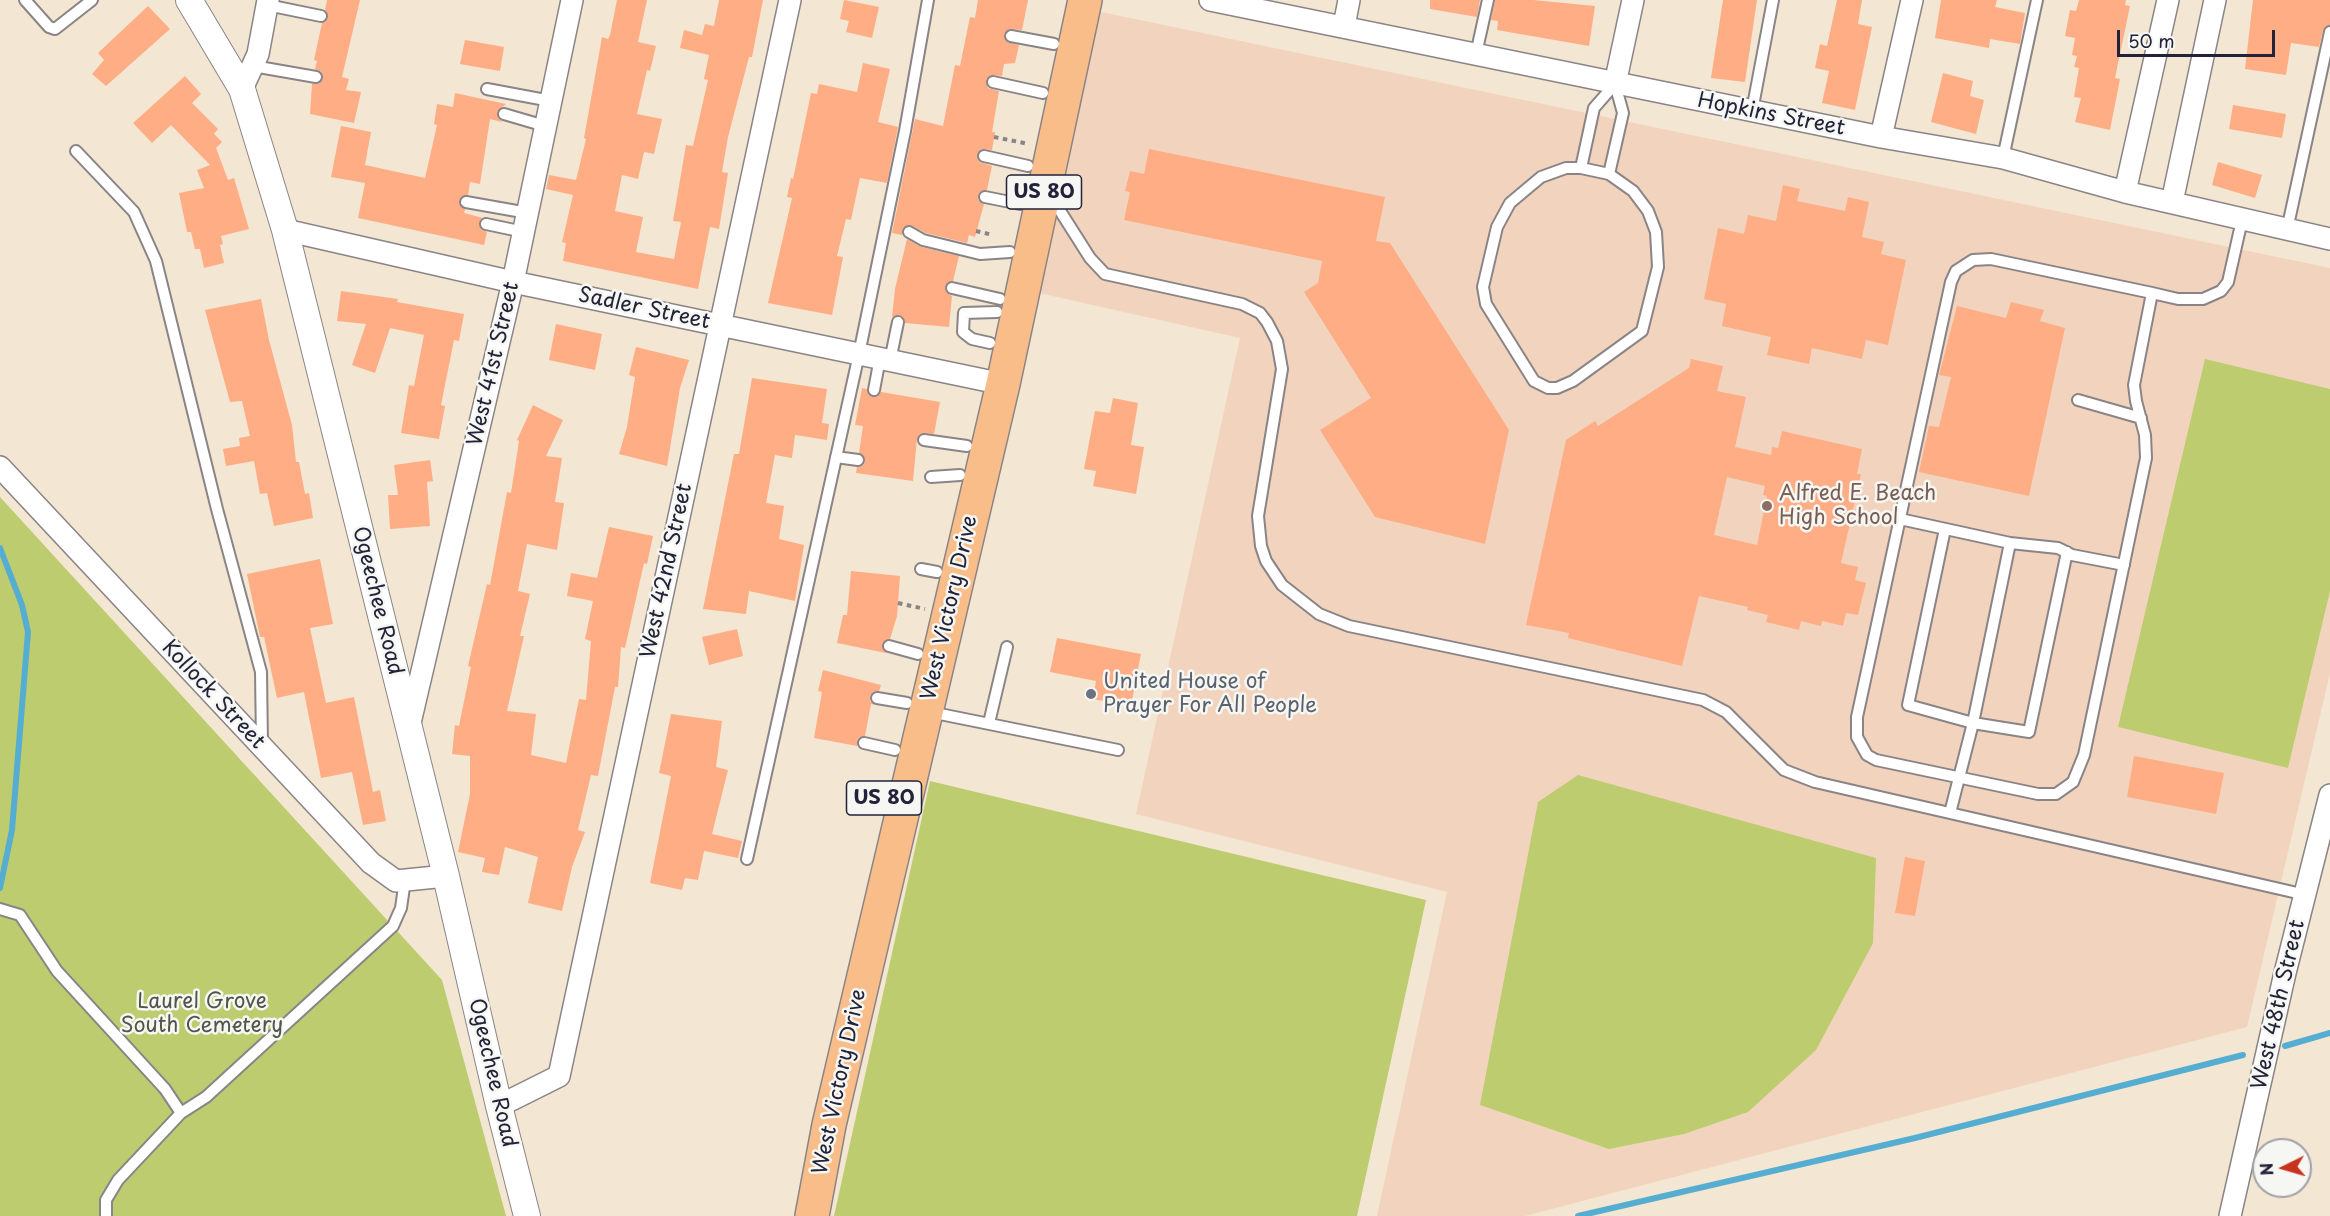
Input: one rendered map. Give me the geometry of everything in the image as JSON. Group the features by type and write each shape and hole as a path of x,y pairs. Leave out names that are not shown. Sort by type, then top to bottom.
{"main road":[{"name":"West Victory Drive","path":"812,1216 903,704 993,382 1031,176 1043,93 1063,0"},
{"name":"West Victory Drive","path":"791,1216 808,1120 896,750 903,704 903,650 913,606 929,571 953,466 993,382 1001,244 1031,176 1085,0"}],"street":[{"name":"Ogeechee Road","path":"189,0 247,77 446,876 527,1216"},
{"name":"West 41st Street","path":"409,728 513,282 572,0"},
{"name":"West 42nd Street","path":"499,1106 559,1076 790,0"},
{"name":"Hopkins Street","path":"1210,0 1881,137 2003,158 2125,192 2330,239"},
{"path":"1344,26 1350,0"},
{"path":"1615,84 1633,0"},
{"path":"1881,137 1912,0"},
{"path":"2125,192 2168,0"},
{"path":"2172,202 2215,0"},
{"path":"247,77 258,54 268,2"},
{"name":"Sadler Street","path":"285,230 513,282 993,382"},
{"name":"Kollock Street","path":"0,467 371,863 396,880 446,876"},
{"name":"West 48th Street","path":"2230,1216 2285,973 2306,895 2324,851 2330,795"}],"lane":[{"path":"25,0 49,27 60,27 92,0"},
{"path":"874,390 876,358 905,131 928,0"},
{"path":"1476,54 1488,0"},
{"path":"1752,111 1773,0"},
{"path":"2003,158 2037,0"},
{"path":"268,2 321,16"},
{"path":"2287,230 2330,32"},
{"path":"1011,36 1054,44"},
{"path":"247,77 316,77"},
{"path":"993,82 1043,93"},
{"path":"1581,168 1594,108 1615,84"},
{"path":"1609,174 1623,113 1615,84"},
{"path":"487,89 551,101"},
{"path":"504,114 545,126"},
{"path":"76,151 134,212 156,261 217,509 261,672 262,748"},
{"path":"984,156 1031,176 1090,258 1105,274 1242,304 1260,313 1267,322 1277,341 1282,369 1258,516 1258,530 1266,561 1273,573 1303,604 1318,614 1349,626 1702,700 1726,712 1770,759 1797,776 2306,895"},
{"path":"1566,168 1581,168 1609,174 1626,184 1641,200 1656,232 1658,267 1645,323 1635,338 1573,381 1557,388 1548,388 1534,381 1486,304 1483,288 1497,227 1510,203 1541,177 1566,168"},
{"path":"985,197 1031,176"},
{"path":"466,202 526,223"},
{"path":"2152,293 2134,385 2145,435 2146,458 2084,755 2073,782 2056,794 2046,795 1876,760 1860,747 1857,737 1857,717 1951,282 1964,264 1981,258 2152,293 2191,300 2203,299 2221,291 2228,282 2242,220"},
{"path":"486,224 526,223"},
{"path":"909,232 922,240 980,254 1001,244"},
{"path":"952,288 996,318"},
{"path":"747,859 836,457 876,358 897,322"},
{"path":"2078,400 2141,418"},
{"path":"924,440 953,466"},
{"path":"836,457 858,460"},
{"path":"1900,519 2010,543 2058,548 2124,565"},
{"path":"1946,529 1908,705 1973,723 2029,732 2067,552"},
{"path":"1950,813 1973,723 2010,543"},
{"path":"989,723 1007,647"},
{"path":"903,704 1118,750"},
{"path":"864,743 896,750"},
{"path":"106,1216 106,1200 118,1180 181,1113 206,1097 393,926 402,908 405,880"},
{"path":"0,909 20,915 57,971 165,1089 181,1113"}],"path":[{"path":"994,137 1031,176"},
{"path":"976,231 1001,244"}],"shaded area":[{"name":"Alfred E. Beach High School","path":"1092,10 2330,268 2330,673 2247,1027 1525,1216 1377,1216 1447,892 1136,814 1240,338 1039,293"}],"green space":[{"path":"2205,359 2330,389 2330,591 2288,768 2118,727"},
{"name":"Laurel Grove South Cemetery","path":"0,497 442,980 506,1216 0,1216"},
{"path":"1578,775 1876,858 1873,943 1816,1050 1748,1112 1684,1134 1609,1149 1480,1105 1538,802"},
{"path":"930,781 1426,900 1357,1216 834,1216"}],"building":[{"path":"327,0 360,0 342,77 349,79 346,90 361,92 354,123 310,114 312,84 319,84 323,78 321,72 315,69 317,61 314,60 322,23 328,18 325,10"},
{"path":"617,0 647,0 638,42 656,46 650,71 647,70 637,114 662,119 654,154 644,152 638,179 622,175 615,211 643,217 636,252 674,259 681,222 673,221 686,145 693,146 708,80 704,79 709,55 680,48 684,30 702,35 705,24 714,26 719,0 763,0 752,57 749,57 728,137 722,172 728,173 719,229 710,227 698,289 563,261 566,243 562,242 573,195 546,189 549,175 576,180 586,139 584,138 602,37 608,39 610,35"},
{"path":"844,0 879,7 872,38 846,32 849,21 840,19"},
{"path":"978,0 1028,0 1022,30 1009,29 1004,34 1007,42 1019,45 1015,63 1004,64 1002,76 991,75 986,80 988,88 999,91 992,132 995,132 992,150 981,149 977,155 979,162 992,166 987,190 978,195 978,200 984,204 975,237 969,235 967,243 926,233 910,225 903,228 902,235 892,233 915,119 943,126 955,65 960,66 970,17 975,18"},
{"path":"1430,0 1480,0 1477,17 1430,9"},
{"path":"1495,0 1533,0 1595,6 1589,46 1497,30 1498,21 1491,20"},
{"path":"1723,0 1757,0 1745,82 1711,78"},
{"path":"1837,0 1862,0 1858,24 1872,27 1855,110 1822,103 1829,71 1815,68 1820,44 1827,46"},
{"path":"1941,0 1997,0 1995,7 2025,13 2020,44 1990,39 1989,48 1935,38"},
{"path":"2079,0 2126,0 2125,5 2130,6 2115,78 2120,79 2110,130 2075,122 2081,98 2074,97 2079,68 2074,67 2077,56 2072,55 2075,38 2065,36 2070,10 2076,11"},
{"path":"2253,0 2330,0 2330,25 2323,30 2319,47 2291,43 2286,75 2245,69"},
{"path":"148,6 170,29 106,86 92,74 104,60 98,53"},
{"path":"465,40 504,47 500,71 460,64"},
{"path":"863,63 890,69 878,122 898,127 887,183 860,178 851,220 846,219 837,256 843,257 832,315 768,303 792,198 787,197 811,93 817,94 819,84 857,92"},
{"path":"1943,73 1973,81 1970,96 1984,100 1976,134 1931,122"},
{"path":"185,76 201,94 192,103 218,129 214,134 222,142 216,148 228,180 234,178 249,229 221,236 223,244 220,245 224,263 204,268 200,249 195,249 191,232 187,232 179,193 204,188 197,170 210,165 171,125 152,143 133,123"},
{"path":"455,93 506,104 497,112 502,122 490,119 480,184 470,182 468,195 461,197 459,201 465,209 464,213 483,218 479,223 481,229 487,232 484,245 358,218 365,183 331,177 341,126 371,132 365,165 425,178 437,125 434,124 437,104 453,107"},
{"path":"2233,105 2286,114 2282,138 2229,129"},
{"path":"1149,149 1385,197 1376,241 1390,243 1509,430 1485,544 1375,517 1320,430 1371,398 1304,292 1318,283 1322,261 1124,220 1130,192 1125,191 1130,171 1144,174"},
{"path":"2218,162 2262,175 2255,198 2212,185"},
{"path":"1783,185 1800,189 1797,201 1845,211 1848,197 1869,202 1862,237 1884,242 1881,254 1906,260 1888,345 1866,340 1862,359 1812,348 1809,364 1767,355 1771,337 1722,326 1726,304 1704,299 1718,228 1744,234 1748,215 1776,221"},
{"path":"907,239 921,247 959,256 953,281 947,283 945,287 947,293 952,296 949,327 905,323 903,317 899,315 892,318 895,289"},
{"path":"341,291 398,299 397,302 464,314 459,341 454,340 441,405 445,406 439,439 401,433 409,385 414,386 424,335 390,328 375,373 352,365 366,324 337,321"},
{"path":"261,299 269,340 292,425 296,462 299,462 305,494 309,493 313,518 274,526 267,493 260,494 254,461 226,466 223,449 240,446 239,438 250,436 242,401 230,402 205,310"},
{"path":"2011,302 2044,310 2040,321 2065,328 2029,496 1919,472 1929,426 1939,427 1951,377 1939,375 1957,306 2006,318"},
{"path":"556,324 602,334 595,370 549,360"},
{"path":"636,347 689,360 680,388 667,466 619,454 627,427 635,377 629,375"},
{"path":"1691,359 1723,366 1717,391 1746,397 1735,447 1771,455 1772,447 1778,448 1782,431 1862,449 1857,474 1861,474 1841,563 1858,567 1855,580 1866,583 1858,615 1846,613 1843,626 1822,621 1821,626 1801,621 1799,630 1766,622 1768,615 1747,610 1748,607 1699,596 1682,666 1568,638 1569,633 1526,625 1566,440 1595,421 1598,426 1689,368","holes":["1727,477 1765,486 1763,495 1767,496 1757,545 1714,535"]},
{"path":"752,378 827,389 822,423 829,424 827,440 795,435 792,458 775,455 766,503 784,506 779,539 804,545 795,601 749,591 746,614 703,609 734,454 739,454"},
{"path":"862,388 867,389 869,395 873,397 881,392 940,402 934,434 922,433 917,438 913,481 856,473 857,467 864,465 865,460 859,453 863,426 855,425"},
{"path":"1113,398 1138,403 1131,445 1144,447 1136,494 1093,486 1096,471 1084,469 1095,411 1110,413"},
{"path":"533,405 563,420 546,456 562,458 555,502 564,503 557,550 527,544 518,591 530,594 520,636 524,636 507,711 536,714 531,755 566,763 579,699 586,700 591,641 585,639 593,601 567,596 571,573 597,578 609,527 653,536 647,564 644,563 625,648 621,647 618,687 615,687 598,776 591,775 578,830 585,832 572,867 562,911 528,903 538,857 505,847 499,875 482,872 485,858 458,852 470,794 470,756 452,754 455,725 459,726 471,667 468,666 487,584 490,585 507,492 511,493 519,441 517,440"},
{"path":"430,460 433,481 427,482 430,526 390,529 388,495 398,495 394,465"},
{"path":"320,559 333,624 310,628 326,703 354,697 373,792 380,790 386,821 363,825 352,772 321,778 304,692 277,698 264,637 260,637 247,574"},
{"path":"851,571 900,576 897,616 890,639 882,645 886,653 837,643 843,615 847,615"},
{"path":"737,629 743,656 709,665 702,637"},
{"path":"1057,638 1141,654 1131,706 1093,699 1096,681 1050,672"},
{"path":"823,670 881,685 879,691 874,691 870,696 870,701 875,705 871,704 865,736 858,738 857,746 814,738 822,692 818,691"},
{"path":"671,714 722,721 716,767 728,770 712,834 742,841 738,858 704,851 698,880 685,878 682,890 650,883 671,776 659,773"},
{"path":"2134,756 2224,773 2216,814 2127,797"},
{"path":"1905,857 1925,861 1915,916 1895,913"}],"waterway":[{"path":"0,548 22,605 28,632 12,830 0,888"},
{"path":"2285,1046 2330,1033"},
{"path":"1578,1216 1915,1138 2243,1055"}],"place":[{"name":"Alfred E. Beach High School","path":"1767,506"},
{"name":"United House of Prayer For All People","path":"1091,694"}]}
